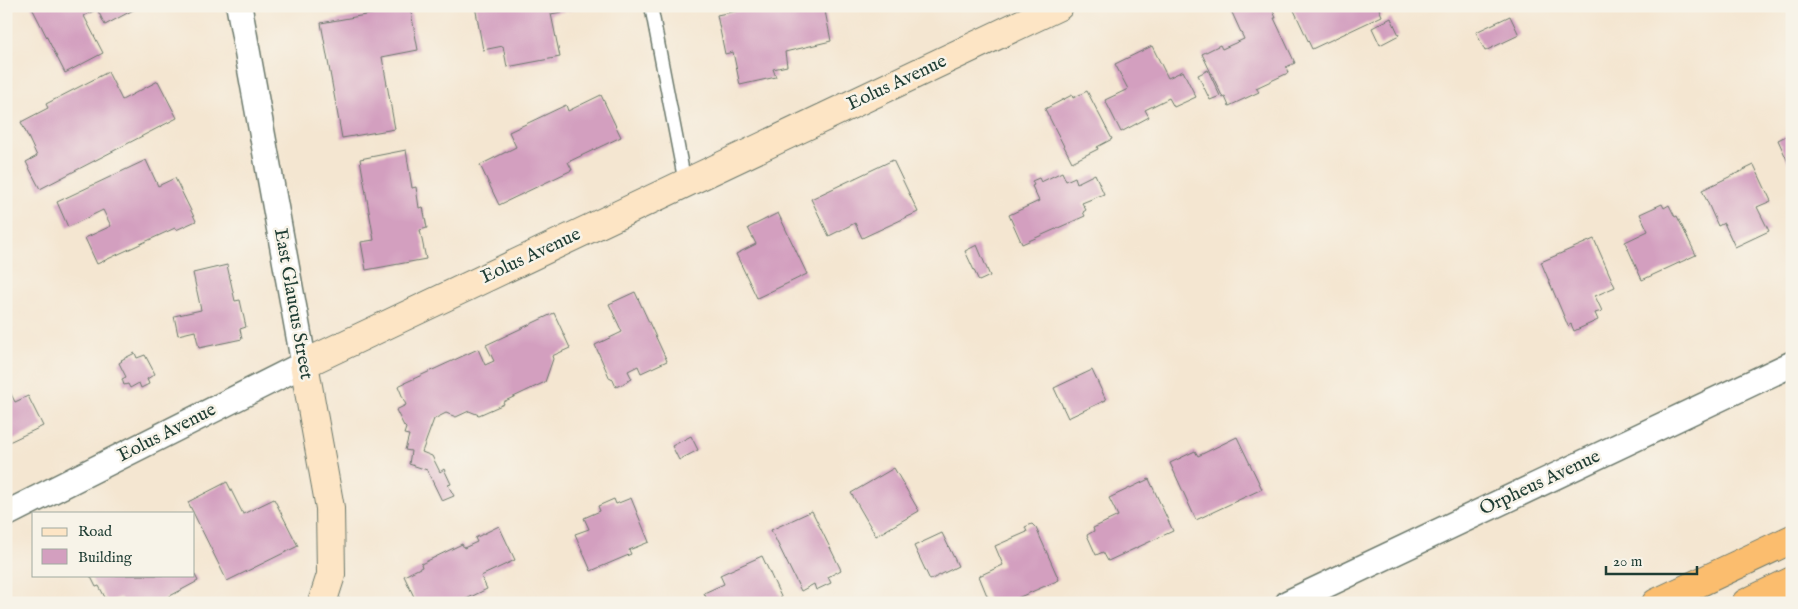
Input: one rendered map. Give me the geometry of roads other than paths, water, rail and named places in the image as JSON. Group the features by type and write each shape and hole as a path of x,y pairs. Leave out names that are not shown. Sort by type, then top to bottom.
{"highway":[{"path":"1656,603 1792,539"},
{"path":"1746,603 1792,581"}],"street":[{"name":"East Glaucus Street","path":"239,6 330,508 331,575 322,603"},
{"name":"Eolus Avenue","path":"6,514 304,364 1059,6"},
{"name":"Orpheus Avenue","path":"1288,603 1792,364"}],"lane":[{"path":"651,6 685,183"}]}
